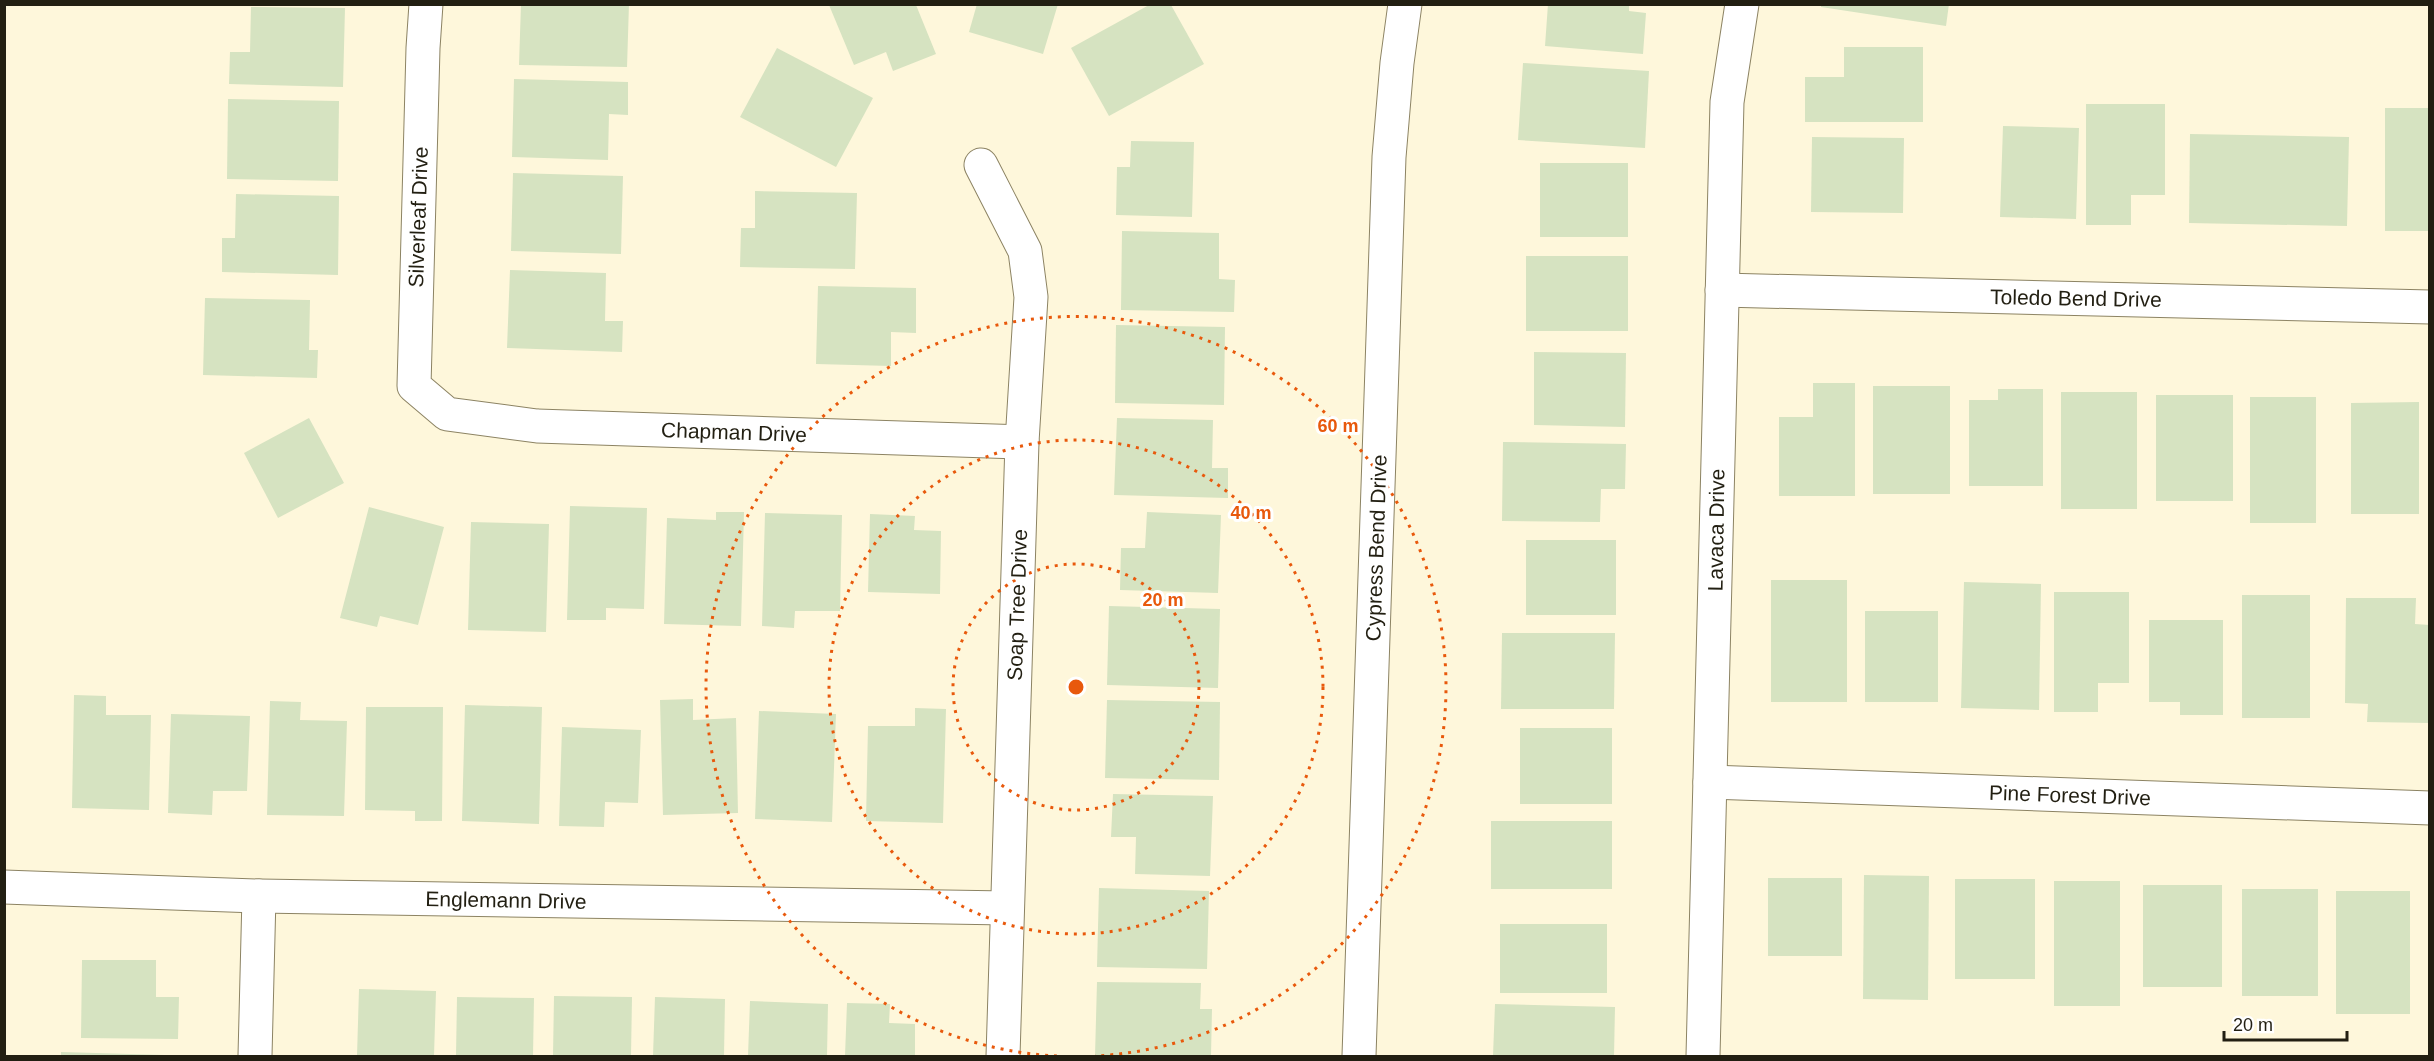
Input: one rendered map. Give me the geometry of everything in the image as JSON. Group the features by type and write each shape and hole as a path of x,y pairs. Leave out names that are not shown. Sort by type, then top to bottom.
{"street":[{"name":"Silverleaf Drive","path":"426,4 414,386 447,414"},
{"name":"Cypress Bend Drive","path":"1359,1056 1389,157 1397,63 1405,4"},
{"name":"Lavaca Drive","path":"1703,1056 1727,102 1742,4"},
{"name":"Soap Tree Drive","path":"981,165 1025,251 1031,297 1022,442 1003,1056"},
{"name":"Toledo Bend Drive","path":"1722,290 2430,307"},
{"name":"Chapman Drive","path":"447,414 537,426 1022,442"},
{"name":"Pine Forest Drive","path":"1710,782 2430,808"},
{"name":"Englemann Drive","path":"4,887 259,896 1007,908"},
{"path":"255,1056 259,896"}],"building":[{"path":"521,4 629,4 627,67 519,65"},
{"path":"977,4 1058,4 1043,54 969,32"},
{"path":"1548,4 1629,4 1629,11 1646,13 1643,54 1545,46"},
{"path":"1821,4 1949,4 1946,26 1821,7"},
{"path":"829,5 916,5 936,54 893,71 886,52 854,65"},
{"path":"1149,5 1171,5 1204,64 1109,116 1071,48"},
{"path":"251,7 345,8 343,87 229,84 230,52 250,52"},
{"path":"1844,47 1923,47 1923,122 1805,122 1805,77 1844,77"},
{"path":"777,48 873,98 836,167 740,117"},
{"path":"1523,63 1649,71 1645,148 1518,140"},
{"path":"514,79 628,82 628,115 609,114 608,160 512,157"},
{"path":"228,99 339,101 338,181 227,179"},
{"path":"2086,104 2165,104 2165,195 2131,195 2131,225 2086,225"},
{"path":"2385,108 2430,108 2430,231 2385,231"},
{"path":"2003,126 2079,128 2076,219 2000,217"},
{"path":"2190,134 2349,137 2347,226 2189,223"},
{"path":"1812,137 1904,138 1903,213 1811,212"},
{"path":"1131,141 1194,142 1192,217 1116,215 1117,167 1130,167"},
{"path":"1540,163 1628,163 1628,237 1540,237"},
{"path":"513,173 623,176 621,254 511,251"},
{"path":"755,191 857,193 855,269 740,267 741,228 755,228"},
{"path":"236,194 339,196 338,275 222,272 222,238 235,238"},
{"path":"1122,231 1219,233 1219,279 1235,280 1234,312 1121,310"},
{"path":"1526,256 1628,256 1628,331 1526,331"},
{"path":"510,270 606,273 605,321 623,321 622,352 507,348"},
{"path":"818,286 916,288 916,333 891,332 891,366 816,364"},
{"path":"205,298 310,300 309,350 318,350 317,378 203,375"},
{"path":"1116,325 1225,327 1224,405 1115,403"},
{"path":"1534,352 1626,353 1625,427 1534,425"},
{"path":"1813,383 1855,383 1855,496 1779,496 1779,417 1813,417"},
{"path":"1873,386 1950,386 1950,494 1873,494"},
{"path":"1998,389 2043,389 2043,486 1969,486 1969,400 1998,400"},
{"path":"2061,392 2137,392 2137,509 2061,509"},
{"path":"2156,395 2233,395 2233,501 2156,501"},
{"path":"2250,397 2316,397 2316,523 2250,523"},
{"path":"2419,402 2419,514 2351,514 2351,403"},
{"path":"309,418 344,483 278,518 244,453"},
{"path":"1117,418 1213,420 1212,468 1228,468 1228,498 1114,495"},
{"path":"1503,442 1626,444 1625,489 1601,489 1600,522 1502,521"},
{"path":"570,506 647,508 644,609 606,608 606,620 567,620"},
{"path":"369,507 444,527 418,625 380,616 377,627 340,618"},
{"path":"716,512 744,512 741,626 664,624 667,518 716,520"},
{"path":"1147,512 1221,515 1218,593 1120,590 1121,548 1145,548"},
{"path":"765,513 842,515 840,611 795,611 794,628 762,626"},
{"path":"870,514 915,516 914,530 941,531 940,594 868,592"},
{"path":"471,522 549,524 546,632 468,630"},
{"path":"1526,540 1616,540 1616,615 1526,615"},
{"path":"1771,580 1847,580 1847,702 1771,702"},
{"path":"1964,582 2041,584 2039,710 1961,708"},
{"path":"2054,592 2129,592 2129,683 2098,683 2098,712 2054,712"},
{"path":"2242,595 2310,595 2310,718 2242,718"},
{"path":"2346,598 2416,598 2415,624 2430,625 2430,723 2367,722 2368,704 2345,703"},
{"path":"1109,606 1220,609 1218,688 1107,685"},
{"path":"1865,611 1938,611 1938,702 1865,702"},
{"path":"2149,620 2223,620 2223,715 2180,715 2180,702 2149,702"},
{"path":"1502,633 1615,633 1614,709 1501,709"},
{"path":"74,695 106,696 106,715 151,715 149,810 72,808"},
{"path":"693,699 693,720 736,718 738,813 663,815 660,700"},
{"path":"1107,700 1220,702 1219,780 1105,778"},
{"path":"270,701 301,702 300,720 347,721 344,816 267,815"},
{"path":"465,705 542,707 539,824 462,821"},
{"path":"366,707 443,707 442,821 415,821 415,811 365,810"},
{"path":"915,708 946,709 943,823 866,821 868,726 915,726"},
{"path":"759,711 836,714 832,822 755,819"},
{"path":"171,714 250,716 247,791 213,791 212,815 168,813"},
{"path":"562,727 641,730 638,803 605,802 604,827 559,826"},
{"path":"1520,728 1612,728 1612,804 1520,804"},
{"path":"1113,794 1213,796 1210,876 1135,874 1136,837 1111,837"},
{"path":"1491,821 1612,821 1612,889 1491,889"},
{"path":"1864,875 1929,876 1928,1000 1863,999"},
{"path":"1768,878 1842,878 1842,956 1768,956"},
{"path":"1955,879 2035,879 2035,979 1955,979"},
{"path":"2054,881 2120,881 2120,1006 2054,1006"},
{"path":"2143,885 2222,885 2222,987 2143,987"},
{"path":"1099,888 1209,891 1207,969 1097,967"},
{"path":"2242,889 2318,889 2318,996 2242,996"},
{"path":"2336,891 2410,891 2410,1014 2336,1014"},
{"path":"1500,924 1607,924 1607,993 1500,993"},
{"path":"82,960 156,960 156,997 179,997 178,1039 81,1038"},
{"path":"1097,982 1201,983 1200,1009 1212,1009 1211,1056 1095,1056"},
{"path":"359,989 436,991 434,1056 357,1056"},
{"path":"554,996 632,997 631,1056 553,1056"},
{"path":"457,997 534,998 533,1056 456,1056"},
{"path":"655,997 725,999 724,1056 653,1056"},
{"path":"750,1001 828,1004 827,1056 748,1056"},
{"path":"847,1003 890,1004 889,1023 915,1024 915,1056 845,1056"},
{"path":"1495,1004 1615,1007 1614,1056 1493,1056"},
{"path":"61,1052 165,1055 165,1056 61,1056"}]}
